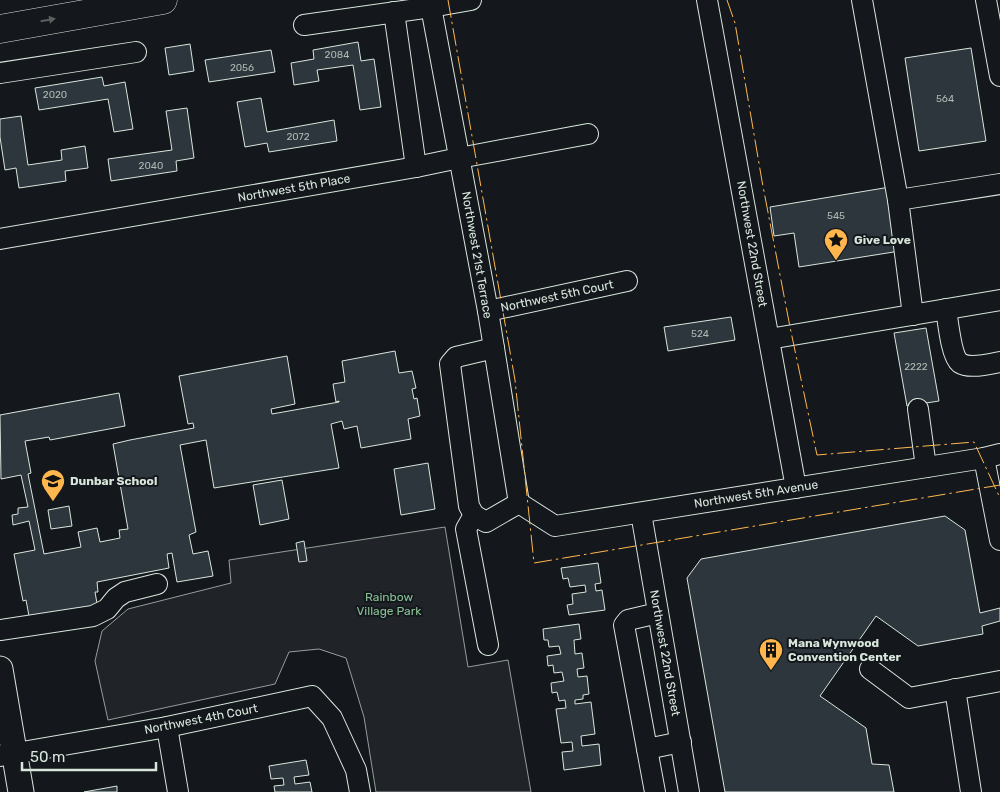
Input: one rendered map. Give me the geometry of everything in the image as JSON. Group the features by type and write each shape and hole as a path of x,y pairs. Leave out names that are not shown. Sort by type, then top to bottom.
{"highway":[{"path":"0,29 164,0"}],"main road":[{"path":"0,669 7,754 21,792"}],"street":[{"path":"304,25 471,0"},
{"name":"Northwest 22nd Street","path":"707,0 796,488"},
{"path":"862,0 898,200 913,315"},
{"path":"991,1 1000,76"},
{"name":"Northwest 21st Terrace","path":"431,7 488,311 519,503"},
{"path":"394,12 416,167"},
{"path":"0,73 136,52"},
{"name":"Northwest 5th Place","path":"0,239 416,167 588,134"},
{"path":"898,200 1000,184"},
{"name":"Northwest 5th Court","path":"488,311 627,281"},
{"path":"769,339 1000,300"},
{"path":"946,309 954,354 960,363 980,365 1000,362"},
{"path":"494,348 456,357 450,364 469,506 474,515 486,522 519,503"},
{"path":"918,409 926,467"},
{"path":"992,456 1000,540"},
{"name":"Northwest 5th Avenue","path":"519,503 555,526 992,456"},
{"name":"Northwest 22nd Street","path":"641,513 689,792"},
{"path":"474,515 466,529 488,645"},
{"path":"0,630 92,616 107,609 116,598 125,592 157,584"},
{"path":"655,792 624,625 628,620 658,613"},
{"path":"870,669 909,698 1000,681"},
{"path":"955,689 972,792"},
{"name":"Northwest 4th Court","path":"7,754 167,726 312,696 332,718 356,770 360,792"},
{"path":"167,726 178,792"},
{"path":"647,749 680,742"}],"green space":[{"name":"Rainbow Village Park","path":"445,527 468,667 508,660 531,792 376,792 364,717 346,658 319,649 289,652 275,684 108,720 95,661 102,631 128,609 231,583 229,560"}],"building":[{"path":"358,42 361,61 374,59 381,107 360,110 353,65 317,70 319,81 294,85 291,63 314,59 313,50"},
{"path":"190,44 194,71 169,75 165,48"},
{"path":"971,48 986,141 919,151 905,58"},
{"path":"271,50 275,72 209,82 205,60"},
{"path":"102,77 104,86 125,82 133,129 114,132 108,99 39,110 35,88"},
{"path":"261,98 267,132 334,120 337,141 269,152 267,143 245,147 237,102"},
{"path":"187,108 194,158 176,161 177,171 111,181 108,159 172,150 166,111"},
{"path":"21,116 28,165 62,160 61,150 85,146 88,168 65,171 66,181 19,188 16,168 5,170 0,137 0,119"},
{"path":"890,187 900,251 799,267 794,233 774,236 770,207"},
{"path":"731,317 735,340 668,351 664,327"},
{"path":"926,328 939,401 907,406 894,333"},
{"path":"395,351 399,373 412,371 416,388 412,389 414,399 417,398 420,416 408,419 411,439 361,448 357,426 344,429 342,421 331,424 339,468 214,488 206,440 180,445 196,532 189,535 193,554 208,551 213,576 177,582 172,553 167,554 169,568 97,582 98,592 95,592 98,609 29,616 26,600 23,601 14,554 35,550 29,521 13,525 12,515 18,514 18,508 28,507 21,475 1,479 0,415 119,393 125,426 50,440 49,437 25,441 31,473 28,474 44,554 81,547 78,532 97,528 100,542 120,538 119,530 128,529 113,444 194,428 193,423 188,424 179,376 287,356 295,404 271,409 272,414 339,402 336,402 333,384 345,382 342,361"},
{"path":"428,463 435,509 401,515 394,469"},
{"path":"282,480 289,519 260,525 253,485"},
{"path":"69,506 72,526 51,529 48,510"},
{"name":"Mana Wynwood Convention Center","path":"945,516 965,530 980,613 1000,608 1000,621 982,626 983,634 918,646 876,616 820,696 866,728 872,764 889,765 894,792 725,792 687,578 701,559"},
{"path":"304,541 307,561 299,562 296,543"},
{"path":"598,563 601,583 595,584 596,591 602,590 605,610 569,615 567,605 573,604 572,594 586,592 585,585 570,587 568,578 563,579 561,568"},
{"path":"579,624 581,639 574,640 575,654 582,653 584,668 577,669 578,677 587,676 589,694 583,695 583,699 575,700 575,704 591,702 595,734 581,736 582,746 599,744 601,765 564,770 562,752 573,751 572,742 561,743 556,709 566,708 565,700 559,701 557,692 552,693 551,683 564,681 562,672 554,673 553,665 548,666 547,656 561,654 559,646 549,647 548,640 544,640 543,629"},
{"path":"306,760 309,775 294,777 295,784 310,782 312,792 275,792 274,786 284,785 283,778 271,779 269,766"},
{"path":"117,786 117,792 84,792"}],"power":[{"path":"448,0 515,380 534,563 1000,485"},
{"path":"727,0 735,23 762,181 817,455 974,442 1000,498"}],"place":[{"name":"Give Love","path":"836,261"},
{"name":"Dunbar School","path":"53,502"},
{"name":"Mana Wynwood Convention Center","path":"771,671"}]}
